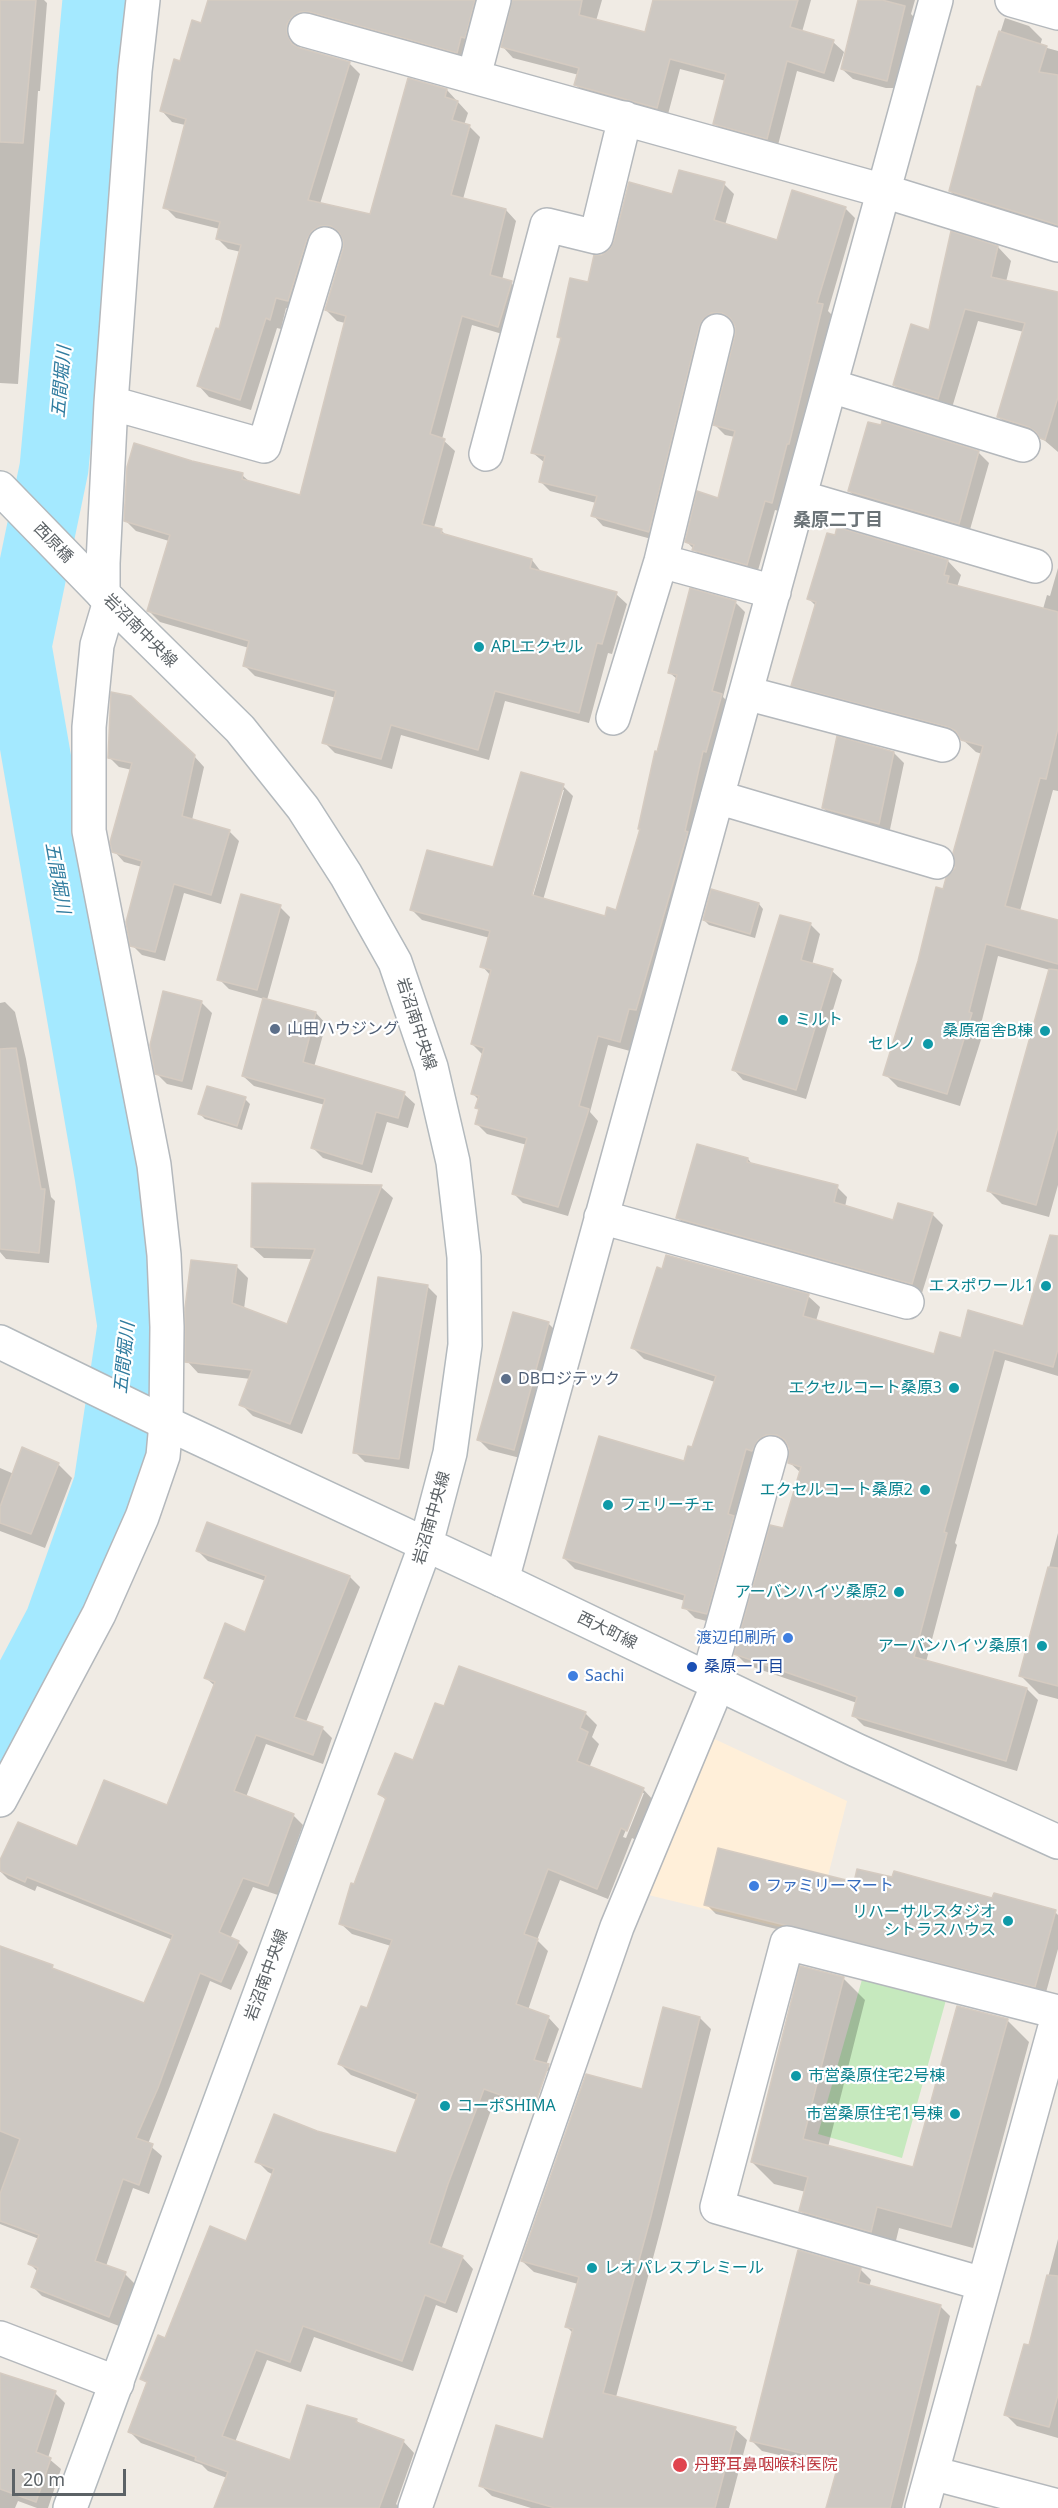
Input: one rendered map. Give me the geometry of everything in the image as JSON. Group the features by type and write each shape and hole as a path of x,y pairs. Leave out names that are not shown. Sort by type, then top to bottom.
{"street":[{"path":"0,1800 99,1614 137,1528 163,1456 162,1421 167,1327 164,1255 154,1165 89,831 89,727 103,594 111,403 135,71 143,0"},
{"path":"474,76 494,0"},
{"path":"502,1580 936,0"},
{"path":"1012,0 1058,13"},
{"path":"305,30 884,190 1058,245"},
{"path":"486,454 547,225 596,237 625,118"},
{"path":"111,403 264,446 325,244"},
{"path":"613,718 661,561 717,331"},
{"path":"831,386 1023,444"},
{"name":"西原橋","path":"5,494 103,594"},
{"path":"800,497 1035,566"},
{"path":"661,561 774,592"},
{"name":"岩沼南中央線","path":"70,2508 426,1544 450,1453 465,1345 465,1257 453,1162 431,1067 395,962 303,808 240,729 103,594"},
{"path":"746,693 943,745"},
{"path":"717,797 937,862"},
{"path":"602,1217 907,1302"},
{"name":"西大町線","path":"0,1342 856,1750 1058,1842"},
{"path":"415,2508 617,1927 713,1681 771,1453"},
{"path":"922,2508 1058,2014 787,1942 717,2207 983,2284"},
{"path":"0,2338 117,2383"},
{"path":"932,2473 1058,2506"}],"shaded area":[{"path":"706,1735 847,1801 813,1935 640,1893"}],"green space":[{"path":"863,1976 946,2000 902,2158 818,2134"}],"building":[{"path":"0,0 36,0 23,143 0,142"},
{"path":"208,0 475,0 465,38 461,37 457,53 310,12 300,12 292,17 287,24 287,34 292,44 350,62 308,200 370,214 408,78 447,89 445,97 458,101 452,120 470,125 451,195 506,209 490,275 512,281 498,327 462,316 430,434 445,439 422,524 442,529 441,533 532,559 530,568 617,592 602,644 597,643 579,713 495,691 478,750 391,725 381,759 322,743 336,691 243,666 249,641 147,611 170,535 124,521 127,467 134,443 192,461 243,473 242,479 300,495 346,316 325,310 343,249 343,240 339,232 331,226 320,226 312,231 307,239 288,301 276,298 270,320 266,318 240,400 197,386 216,328 219,329 241,245 216,239 220,222 163,208 186,119 160,111 174,59 180,61 192,20 201,23"},
{"path":"512,0 582,0 579,15 645,32 653,0 798,0 790,27 834,40 824,73 787,61 767,139 713,124 726,74 670,59 657,108 574,85 579,68 501,47"},
{"path":"858,0 882,0 905,6 887,81 841,69"},
{"path":"999,31 1047,46 1039,72 1058,75 1058,225 949,191 977,86 981,87"},
{"path":"679,170 725,182 714,220 777,240 792,190 846,207 817,303 823,304 789,444 787,444 772,503 765,501 747,565 692,550 694,545 685,542 697,491 718,498 735,431 713,425 735,335 735,326 730,318 722,313 711,313 703,319 699,327 649,532 591,516 597,496 539,482 545,456 531,453 561,338 557,337 570,278 588,282 594,255 602,255 610,249 629,182 672,194"},
{"path":"951,231 998,246 991,277 1058,292 1058,397 1045,440 1029,427 997,417 1025,323 965,309 938,399 893,385 911,324 929,330"},
{"path":"882,421 979,451 959,524 848,491 868,422 881,425"},
{"path":"837,527 948,560 944,575 949,576 947,583 1058,612 1058,728 1046,779 1040,778 1005,906 1058,920 1058,964 986,944 969,1012 972,1013 947,1094 883,1075 918,961 936,887 943,889 946,878 955,868 953,853 983,746 961,740 956,731 948,727 791,686 816,602 807,599 827,533 835,535"},
{"path":"690,588 736,601 712,691 722,694 706,752 703,751 685,831 688,832 636,1010 629,1009 620,1042 598,1036 579,1106 589,1109 558,1207 512,1194 527,1138 475,1124 479,1109 475,1108 479,1096 471,1094 484,1048 471,1044 491,970 480,967 490,931 410,910 427,850 493,867 521,772 564,784 532,895 605,916 607,907 616,910 640,829 638,829 655,751 657,752 677,675 668,673"},
{"path":"111,692 131,696 195,755 182,816 230,830 211,895 174,884 155,952 130,946 126,922 142,861 112,852 110,842 132,763 108,758"},
{"path":"837,736 894,752 879,824 822,808"},
{"path":"711,889 759,903 750,934 703,920"},
{"path":"241,894 281,905 257,990 217,980"},
{"name":"ミルト","path":"780,915 811,923 801,960 833,969 796,1090 732,1070"},
{"name":"桑原宿舎B棟","path":"1049,969 1058,970 1058,1127 1036,1205 987,1191"},
{"path":"163,991 202,1001 182,1081 155,1074 150,1045"},
{"path":"263,998 316,1012 303,1062 405,1092 398,1118 376,1112 362,1164 311,1148 325,1099 242,1076"},
{"path":"16,1048 41,1189 45,1189 39,1253 0,1249 0,1049"},
{"path":"207,1086 246,1097 237,1126 198,1114"},
{"path":"697,1144 748,1158 747,1162 838,1185 834,1202 893,1220 898,1203 933,1213 912,1284 676,1218"},
{"path":"252,1183 382,1185 290,1424 239,1405 252,1370 185,1362 185,1308 191,1260 237,1265 232,1303 287,1324 315,1249 251,1247"},
{"path":"1050,1235 1058,1236 1058,1349 1053,1367 994,1350 944,1532 947,1533 914,1657 1027,1688 1006,1761 852,1716 857,1697 734,1654 770,1525 783,1528 801,1467 788,1463 789,1448 785,1440 777,1435 766,1435 758,1440 752,1451 746,1449 728,1514 734,1516 707,1614 682,1608 685,1595 563,1558 599,1436 684,1461 688,1446 692,1447 716,1376 631,1348 657,1267 662,1269 666,1255 809,1294 803,1316 934,1354 940,1332 961,1338 968,1310 1023,1326"},
{"path":"378,1277 428,1285 399,1459 353,1453"},
{"path":"513,1312 549,1322 514,1450 477,1440"},
{"path":"22,1447 59,1463 31,1534 0,1523 0,1507"},
{"path":"207,1522 350,1576 294,1717 323,1727 313,1755 256,1735 234,1791 294,1814 268,1886 243,1878 219,1932 239,1941 221,1982 200,1973 158,2088 136,2138 153,2144 139,2185 123,2179 95,2261 126,2272 109,2317 31,2287 38,2268 28,2264 39,2235 0,2221 0,2194 20,2139 0,2131 0,1946 53,1965 52,1968 144,2003 173,1935 27,1877 25,1882 0,1871 0,1860 18,1822 77,1846 104,1780 167,1805 215,1682 204,1678 225,1623 245,1632 266,1576 196,1551"},
{"name":"アーバンハイツ桑原1","path":"1048,1567 1058,1568 1058,1686 1019,1676"},
{"path":"459,1666 586,1712 580,1728 588,1732 577,1761 644,1788 627,1831 621,1828 597,1889 548,1869 524,1934 538,1939 516,2004 549,2016 534,2060 549,2064 534,2107 484,2089 448,2184 429,2243 463,2256 445,2303 425,2295 402,2361 303,2326 290,2362 256,2350 222,2436 290,2460 307,2405 357,2419 356,2422 404,2440 379,2508 214,2508 228,2472 195,2460 196,2457 128,2432 147,2382 140,2379 158,2335 165,2338 210,2226 246,2241 274,2169 255,2162 274,2114 317,2131 396,2153 418,2094 338,2064 361,2006 367,2008 392,1940 339,1924 351,1883 354,1884 386,1798 378,1794 395,1753 413,1760 435,1703 444,1706"},
{"path":"718,1848 854,1882 857,1869 892,1877 894,1871 992,1898 994,1893 1056,1910 1035,1987 704,1905"},
{"path":"800,1966 844,1977 803,2139 913,2167 957,2006 1008,2019 951,2227 877,2207 871,2232 799,2211 808,2177 751,2162"},
{"path":"663,2007 700,2017 651,2216 603,2393 736,2427 715,2508 555,2508 479,2486 496,2425 543,2439 573,2329 565,2327 579,2277 521,2261 586,2074 642,2089"},
{"path":"798,2250 861,2268 858,2282 941,2305 890,2508 826,2508 839,2462 750,2441"},
{"path":"1047,2275 1058,2276 1058,2395 1049,2427 1004,2415 1024,2344 1029,2345"},
{"path":"0,2373 56,2391 36,2452 51,2458 36,2502 0,2489"}],"waterway":[{"name":"五間堀川","path":"0,1734 59,1623 108,1485 132,1326 109,1175 17,646 54,468 97,0"}],"place":[{"name":"APLエクセル","path":"479,647"},
{"name":"ミルト","path":"783,1020"},
{"name":"山田ハウジング","path":"275,1029"},
{"name":"桑原宿舎B棟","path":"1045,1031"},
{"name":"セレノ","path":"928,1044"},
{"name":"エスポワール1","path":"1046,1286"},
{"name":"DBロジテック","path":"506,1379"},
{"name":"エクセルコート桑原3","path":"954,1388"},
{"name":"エクセルコート桑原2","path":"925,1490"},
{"name":"フェリーチェ","path":"608,1505"},
{"name":"アーバンハイツ桑原2","path":"899,1592"},
{"name":"渡辺印刷所","path":"788,1638"},
{"name":"アーバンハイツ桑原1","path":"1042,1646"},
{"name":"桑原一丁目","path":"692,1667"},
{"name":"Sachi","path":"573,1676"},
{"name":"ファミリーマート","path":"754,1886"},
{"name":"リハーサルスタジオ シトラスハウス","path":"1008,1921"},
{"name":"市営桑原住宅2号棟","path":"796,2076"},
{"name":"コーポSHIMA","path":"445,2106"},
{"name":"市営桑原住宅1号棟","path":"955,2114"},
{"name":"レオパレスプレミール","path":"592,2268"},
{"name":"丹野耳鼻咽喉科医院","path":"680,2465"}],"district":[{"name":"桑原二丁目","path":"838,521"}]}
